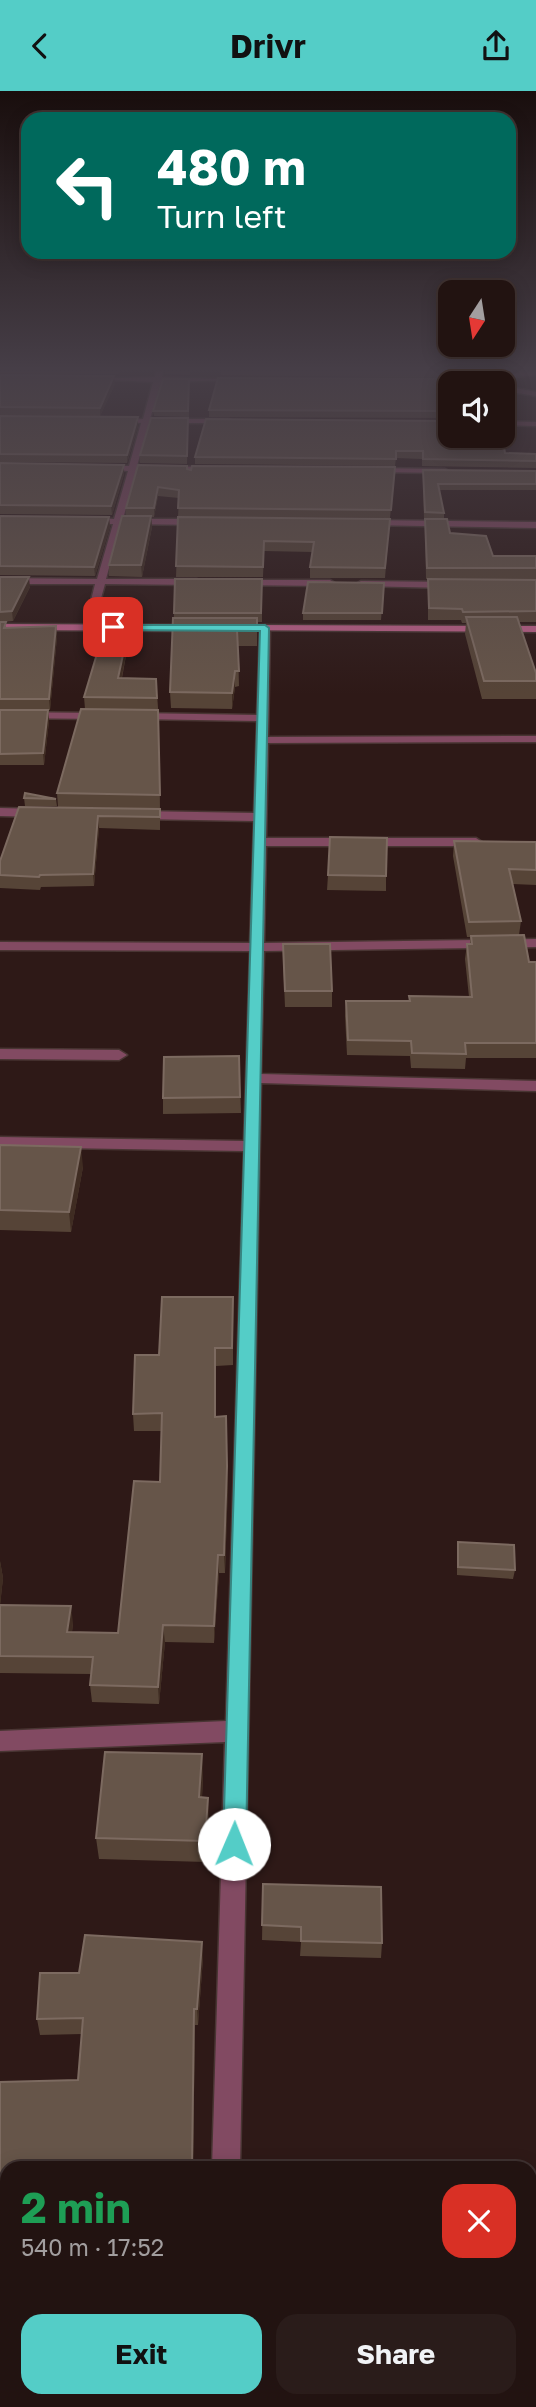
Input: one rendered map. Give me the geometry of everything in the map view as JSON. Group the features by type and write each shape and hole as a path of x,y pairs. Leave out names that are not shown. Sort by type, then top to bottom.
{"street":[{"path":"88,627 130,479"},
{"path":"79,521 216,522"},
{"path":"355,523 536,525"},
{"path":"0,581 210,582"},
{"path":"223,583 454,585"},
{"path":"0,627 210,628"},
{"path":"224,628 536,629"},
{"path":"226,2161 265,628"},
{"path":"0,715 111,716"},
{"path":"124,716 263,717"},
{"path":"262,740 536,739"},
{"path":"0,812 55,813"},
{"path":"123,815 260,817"},
{"path":"260,842 495,842"},
{"path":"0,946 257,947 536,943"},
{"path":"0,1054 119,1055"},
{"path":"254,1078 536,1086"},
{"path":"0,1142 252,1146"},
{"path":"0,1741 237,1731"}],"building":[{"path":"0,479 120,479 111,506 0,505"},
{"path":"134,479 394,479 391,510 178,508 179,490 158,487 154,508 126,508"},
{"path":"423,479 536,479 536,484 438,484 444,513 425,512"},
{"path":"0,516 109,517 94,567 0,566"},
{"path":"122,516 151,516 141,565 109,565"},
{"path":"178,517 390,519 385,568 310,567 314,542 264,541 263,567 176,566"},
{"path":"425,519 447,519 450,533 486,536 493,556 536,556 536,568 427,568"},
{"path":"0,577 29,577 12,611 0,612"},
{"path":"175,579 262,579 261,613 174,613"},
{"path":"428,579 536,580 536,611 463,612 462,609 429,608"},
{"path":"308,582 384,583 382,613 303,613"},
{"path":"466,617 517,617 536,673 536,681 484,681"},
{"path":"173,618 257,618 257,630 237,630 239,671 235,671 232,693 170,692"},
{"path":"0,622 6,622 4,628 56,626 49,699 0,699"},
{"path":"105,627 129,627 118,678 156,679 157,698 84,697"},
{"path":"81,709 158,710 160,795 57,793"},
{"path":"0,710 48,710 43,753 0,754"},
{"path":"25,793 56,799 24,798"},
{"path":"19,807 160,809 160,817 98,816 93,874 39,877 0,875 0,861"},
{"path":"330,837 387,838 386,876 328,875"},
{"path":"454,841 536,842 536,870 509,869 521,921 469,922"},
{"path":"524,935 529,962 536,962 536,1043 465,1043 466,1054 412,1053 411,1041 348,1040 346,1001 410,1001 409,996 472,997 467,944 472,944 471,936"},
{"path":"283,944 330,944 332,991 285,991"},
{"path":"239,1056 240,1097 163,1098 164,1057"},
{"path":"0,1145 81,1147 69,1212 0,1210"},
{"path":"162,1297 233,1297 232,1348 215,1348 215,1417 226,1416 227,1466 224,1555 218,1555 214,1626 163,1625 158,1687 90,1685 93,1657 0,1656 0,1605 71,1606 67,1632 118,1633 134,1481 160,1482 162,1413 133,1414 135,1355 159,1355"},
{"path":"458,1542 514,1545 515,1570 458,1567"},
{"path":"105,1752 202,1754 199,1797 208,1798 205,1841 96,1838"},
{"path":"263,1884 381,1887 382,1943 301,1941 301,1927 262,1925"},
{"path":"85,1935 202,1942 197,2009 194,2009 192,2161 0,2161 0,2082 78,2080 83,2018 37,2019 40,1973 79,1973"}],"route":[{"path":"113,627 265,628 234,1844"}]}
